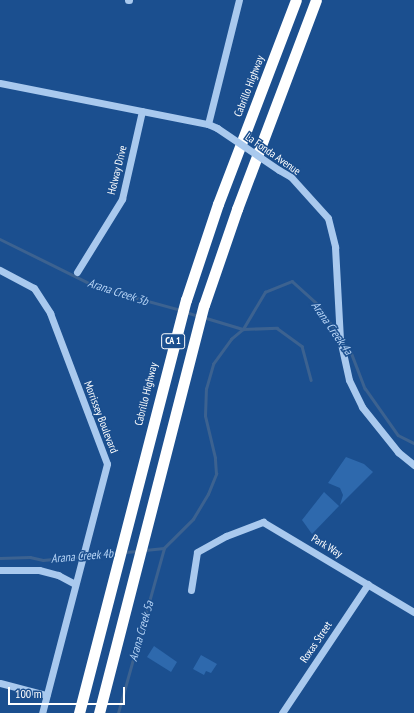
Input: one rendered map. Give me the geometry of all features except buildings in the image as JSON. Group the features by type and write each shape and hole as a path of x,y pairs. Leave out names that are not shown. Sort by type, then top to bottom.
{"highway":[{"name":"Cabrillo Highway","path":"78,713 184,306 216,210 296,0"},
{"name":"CA 1","path":"99,713 204,305 239,202 316,0"}],"street":[{"path":"208,124 239,0"},
{"name":"La Fonda Avenue","path":"0,83 208,124 217,128 291,177 328,218 335,247 340,339 349,380 362,407 398,452 414,465"},
{"name":"Holway Drive","path":"77,272 122,199 142,111"},
{"name":"Morrissey Boulevard","path":"0,270 34,288 50,313 107,464 42,713"},
{"name":"Park Way","path":"191,590 197,552 226,536 263,522 414,612"},
{"path":"0,570 39,570 58,575 75,584"},
{"name":"Roxas Street","path":"282,713 368,584"},
{"path":"0,683 46,695"}],"shaded area":[{"path":"346,457 364,464 373,472 340,505 343,495 340,488 328,483"},
{"path":"324,492 339,506 312,534 302,520"},
{"path":"154,646 177,662 171,672 147,657"},
{"path":"201,655 217,664 211,673 206,671 204,675 193,669"}],"waterway":[{"name":"Arana Creek 3b","path":"0,239 97,287 181,310"},
{"name":"Arana Creek 4a","path":"164,548 193,519 208,494 216,474 215,458 205,416 206,389 213,364 231,339 243,329 265,292 292,281 319,305 337,334"},
{"name":"Arana Creek 3b","path":"186,312 198,316"},
{"path":"203,317 243,329 277,328 302,346 311,380"},
{"name":"Arana Creek 4a","path":"344,343 351,352 365,388 398,435 414,443"},
{"name":"Arana Creek 4b","path":"145,550 164,548"},
{"name":"Arana Creek 5a","path":"118,713 164,548"},
{"name":"Arana Creek 4b","path":"125,552 138,551"},
{"name":"Arana Creek 4b","path":"0,558 30,557 43,560 118,553"}]}
